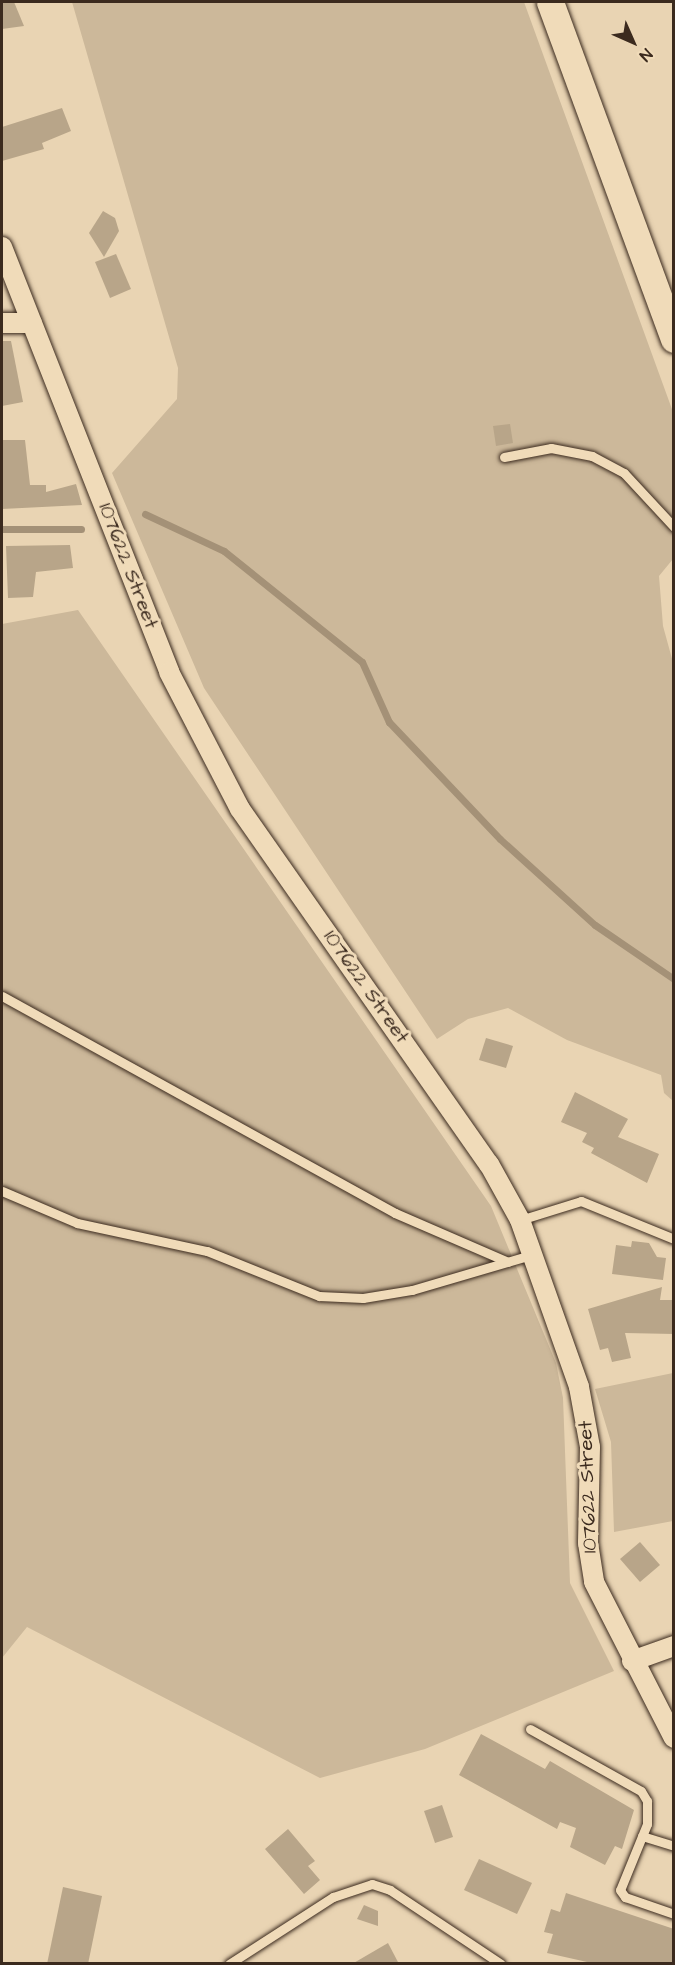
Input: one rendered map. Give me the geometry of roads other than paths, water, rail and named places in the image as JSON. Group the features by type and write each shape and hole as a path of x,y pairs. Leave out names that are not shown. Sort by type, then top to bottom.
{"main road":[{"path":"550,2 674,339"}],"street":[{"name":"107622 Street","path":"2,247 169,672 240,809 489,1164 520,1220 534,1254 586,1421 594,1582 632,1661 674,1738"},
{"path":"2,323 32,323"},
{"path":"632,1661 674,1646"}],"lane":[{"path":"504,457 551,448 592,456 624,474 674,527"},
{"path":"2,996 395,1213 508,1262"},
{"path":"2,1191 77,1223 207,1251 319,1296 363,1298 412,1290 534,1254"},
{"path":"520,1220 550,1206 581,1201 674,1239"},
{"path":"530,1729 641,1791 648,1807 642,1836 622,1877 622,1894 674,1914"},
{"path":"642,1836 674,1846"},
{"path":"229,1964 333,1897 372,1884 390,1890 501,1964"}],"waterway":[{"path":"145,514 224,551 362,662 389,722 500,839 595,925 674,979"},
{"path":"2,529 81,529"}]}
